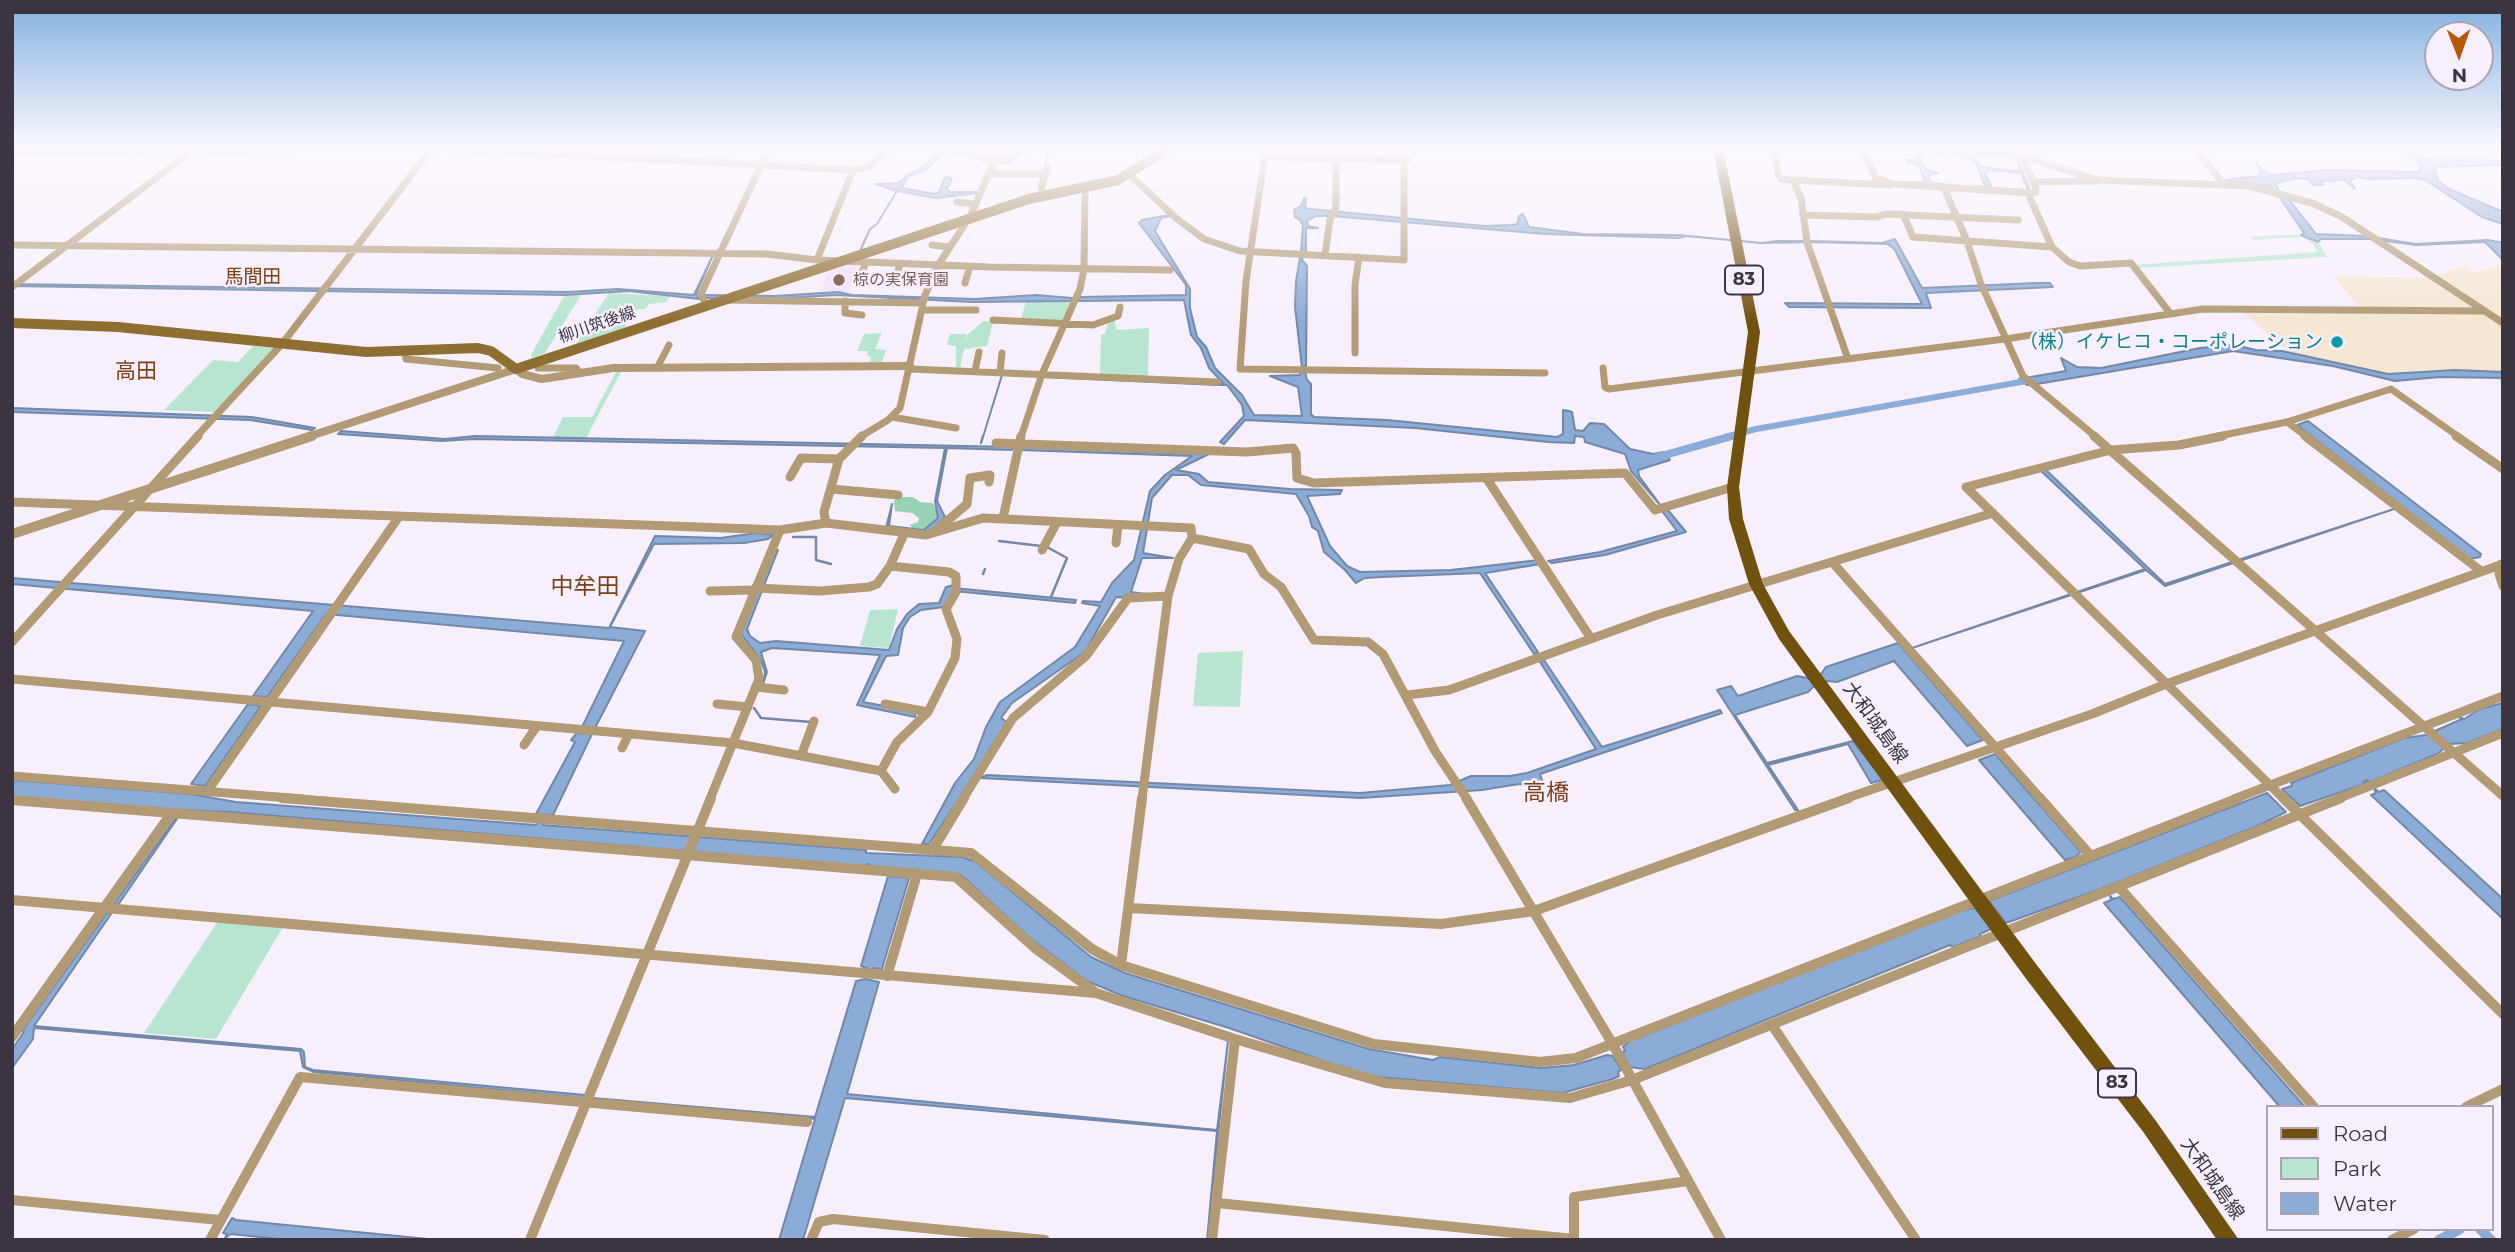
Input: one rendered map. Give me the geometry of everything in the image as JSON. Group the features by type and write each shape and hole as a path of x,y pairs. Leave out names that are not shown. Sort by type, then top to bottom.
{"main road":[{"name":"柳川筑後線","path":"516,369 723,300 818,263 841,261 1008,206"},
{"name":"大和城島線","path":"1729,206 1754,332 1751,370 1733,487 1736,519 1756,584 1784,635 2002,931 2150,1126 2229,1240"},
{"path":"12,323 118,327 366,352 478,348 499,355 516,369"}],"street":[{"path":"12,287 118,206"},
{"path":"12,642 282,344 387,206"},
{"path":"706,305 701,294 741,206"},
{"path":"12,245 767,254 818,263 839,206"},
{"path":"826,523 824,512 839,459 856,439 892,418 900,408 923,306 939,264 974,206"},
{"path":"1003,518 1019,443 1042,374 1080,289 1084,269 1085,206"},
{"path":"1164,206 1204,239 1251,254 1404,260 1406,206"},
{"path":"1257,206 1244,292 1240,369 1545,373"},
{"path":"1325,255 1330,219 1336,206"},
{"path":"1801,206 1818,277 1848,359"},
{"path":"1952,206 2005,339 2023,376 2111,450 2503,796"},
{"path":"2036,206 2038,219 2052,247 2069,262 2080,266 2132,263 2170,313"},
{"path":"2315,206 2342,217 2501,320"},
{"path":"1802,215 1877,217 1903,214 2018,220"},
{"path":"1903,214 1913,237 2052,247"},
{"path":"932,245 950,247"},
{"path":"1355,353 1354,285 1359,257"},
{"path":"841,261 1170,270"},
{"path":"860,277 866,262"},
{"path":"893,283 901,263"},
{"path":"965,283 970,266"},
{"path":"723,300 845,301 976,310"},
{"path":"845,301 845,313 862,315"},
{"path":"993,320 1093,326 1118,317 1121,307"},
{"path":"1603,368 1607,389 2005,339 2224,307 2484,311"},
{"path":"657,368 669,345"},
{"path":"405,352 406,359 498,368"},
{"path":"975,371 979,352"},
{"path":"1000,372 1002,353"},
{"path":"12,534 516,369 522,374 542,379 612,368 910,367 1217,382"},
{"path":"538,368 576,368 580,373"},
{"path":"2503,469 2391,389 2287,422 2179,444 2111,450 1966,487 2503,1014"},
{"path":"892,418 956,428"},
{"path":"2287,422 2481,571"},
{"path":"996,443 1247,452 1293,448 1296,453 1297,478 1314,483 1625,473 1655,510 1733,487"},
{"path":"790,477 801,458 839,459"},
{"path":"933,533 967,504 970,478 990,475 989,482"},
{"path":"1487,479 1590,637"},
{"path":"831,489 898,495"},
{"path":"12,502 780,530 826,523 904,534 933,533 983,518 1191,528 1192,538 1179,559 1168,596 1121,965"},
{"path":"1407,695 1449,690 1590,637 1993,513"},
{"path":"207,792 398,518"},
{"path":"1042,550 1057,522"},
{"path":"1116,543 1118,526"},
{"path":"530,1240 756,687 760,670 756,660 736,637 780,530"},
{"path":"710,591 820,591 869,587 877,584 890,566 904,534"},
{"path":"1192,538 1247,548 1264,574 1281,586 1293,610 1314,640 1373,645 1382,654 1407,695 1435,751 1473,809 1614,1047 1721,1240"},
{"path":"1833,563 2090,855"},
{"path":"1129,908 1441,924 1534,912 2502,564"},
{"path":"2502,564 2499,574 2503,586"},
{"path":"881,771 897,742 928,712 955,657 957,639 946,609 956,592 956,576 949,572 890,566"},
{"path":"932,851 1013,718 1086,656 1128,598 1168,596"},
{"path":"12,679 733,743 881,771 895,789"},
{"path":"756,687 784,690"},
{"path":"12,776 697,834 971,853 1092,950 1121,965 1374,1044 1540,1062 1576,1058 1614,1047 2090,855 2273,789 2503,696"},
{"path":"717,704 748,707"},
{"path":"885,704 928,712"},
{"path":"801,756 814,721"},
{"path":"524,744 537,726"},
{"path":"12,900 1096,993 1235,1039 1385,1083 1570,1098 1772,1025 2297,813 2503,733"},
{"path":"622,748 629,734"},
{"path":"12,800 956,877 1036,949 1096,993"},
{"path":"12,1037 171,814"},
{"path":"887,976 905,873"},
{"path":"2119,887 2312,1105"},
{"path":"1772,1025 1916,1240"},
{"path":"1212,1240 1235,1039"},
{"path":"210,1240 300,1077 807,1122"},
{"path":"2470,1105 2503,1089"},
{"path":"1217,1203 1574,1239 1574,1197 1688,1181"},
{"path":"12,1200 220,1220"},
{"path":"811,1240 819,1222 833,1219 1045,1240"},
{"path":"2392,1240 2410,1231"}],"shaded area":[{"name":"椋の実保育園","path":"848,262 859,263 848,292 820,291 830,268"},
{"path":"2503,265 2503,384 2484,371 2424,370 2389,374 2287,351 2239,309 2362,310 2333,276 2429,278 2465,266 2476,272"}],"green space":[{"path":"2301,235 2318,242 2328,257 2136,268 2132,265 2318,252 2313,244 2303,237 2252,240 2250,237"},
{"path":"609,293 670,296 666,302 637,309 624,328 576,344"},
{"path":"581,295 545,353 532,358 531,355 564,296"},
{"path":"1026,302 1071,302 1060,324 1020,321"},
{"path":"1114,320 1117,330 1149,328 1148,377 1100,375 1101,334 1105,334 1108,323"},
{"path":"984,321 993,322 987,346 964,349 960,368 956,367 956,346 947,345 950,334 967,334 966,343 968,334"},
{"path":"882,333 875,349 886,350 881,364 870,364 868,351 857,351 864,334"},
{"path":"253,346 275,348 215,412 164,410 213,360 238,362"},
{"path":"616,372 621,372 586,438 553,437 563,417 592,417"},
{"path":"898,497 913,497 920,502 933,503 939,516 925,529 912,528 910,525 918,522 919,518 912,513 895,511 894,501"},
{"path":"898,609 889,648 860,646 870,610"},
{"path":"1243,651 1240,707 1193,706 1198,653"},
{"path":"218,921 283,927 216,1039 144,1033"}],"water":[{"path":"1305,206 1484,226 1517,224 1519,216 1523,214 1529,227 1583,234 1678,235 1762,243 1686,236 1545,234 1316,216 1307,221 1308,226 1318,228 1306,228 1306,252 1301,252 1303,225 1295,217 1294,210"},
{"path":"2286,206 2295,206 2316,234 2366,236 2416,244 2488,240 2503,243 2503,260 2485,242 2416,245 2370,239 2321,239 2318,242 2301,235 2304,233"},
{"path":"2466,206 2490,206 2503,212 2503,224 2482,217"},
{"path":"1171,216 1161,218 1155,231 1190,289 1190,308 1197,337 1206,347 1215,368 1242,395 1254,415 1302,416 1298,387 1270,376 1300,375 1301,371 1305,371 1311,384 1311,414 1314,417 1387,420 1557,437 1563,434 1563,410 1569,411 1572,412 1575,430 1583,431 1590,423 1604,424 1630,449 1653,454 1664,452 1670,460 1638,470 1639,476 1661,506 1631,471 1625,454 1585,442 1584,437 1575,436 1574,443 1548,442 1415,428 1245,420 1224,444 1220,442 1244,416 1242,405 1227,385 1044,377 1224,384 1209,368 1201,348 1191,335 1184,300 1078,301 1080,297 1186,295 1186,285 1139,223 1142,220"},
{"path":"1895,239 1922,288 2037,283 2050,283 2053,287 1926,293 1931,308 1789,307 1785,303 1922,304 1895,250 1888,244 1762,243 1882,243"},
{"path":"713,255 696,294 699,299 629,291 565,295 12,286 567,292 618,289 694,295"},
{"path":"1303,256 1302,260 1307,266 1306,366 1302,368 1295,307 1296,281 1300,258"},
{"path":"838,292 852,295 975,299 1036,295 1072,298 1071,301 971,302 836,295 773,299 707,298 705,295 775,296"},
{"path":"2234,345 2256,350 2282,351 2388,374 2455,370 2503,372 2503,378 2440,377 2395,381 2333,366 2233,351 2037,384 2027,385 2019,379 2066,371 2061,358 2077,367 2101,368 2200,348"},
{"path":"12,408 252,417 315,428 312,430 250,420 12,412"},
{"path":"2308,421 2481,554 2480,557 2470,559 2297,425"},
{"path":"341,431 445,439 475,436 1014,447 1012,450 947,448 937,501 945,517 931,532 886,528 892,504 889,526 924,530 938,518 935,501 945,448 474,439 441,441 338,434"},
{"path":"1021,447 1209,454 1176,470 1199,474 1208,482 1290,489 1342,490 1340,494 1307,496 1330,546 1347,566 1360,572 1451,570 1539,560 1541,564 1485,573 1538,652 1534,654 1480,573 1365,578 1356,583 1324,552 1318,531 1312,527 1296,494 1201,485 1188,475 1172,475 1152,498 1143,553 1173,558 1142,558 1131,592 1146,594 1144,599 1116,597 1085,652 1012,703 1001,718 1007,722 963,793 929,844 922,844 955,783 974,759 986,727 1000,702 1075,647 1100,606 1082,603 1083,601 1101,602 1112,583 1134,560 1150,491 1165,475 1192,456 1021,450"},
{"path":"2039,469 2045,469 2165,584 2394,509 2165,586 2146,570 1912,648 2145,569"},
{"path":"1667,509 1686,532 1605,555 1552,563 1548,561 1600,552 1677,531 1662,511"},
{"path":"757,533 774,535 768,539 744,543 654,544 610,627 645,631 595,728 582,727 624,641 326,614 267,697 253,696 313,611 12,584 12,578 609,628 655,536 720,538"},
{"path":"775,549 778,550 747,629 750,636 760,643 776,641 889,650 897,629 907,614 919,604 939,603 946,587 954,585 954,588 1076,600 1075,603 954,591 944,607 921,610 910,617 903,628 898,655 886,656 863,702 916,712 915,717 857,705 880,655 772,648 761,652 767,672 763,684 765,672 761,660 741,634"},
{"path":"1898,643 1983,740 1967,746 1894,661 1837,682 1827,681 1814,686 1808,692 1735,715 1767,763 1853,741 1883,780 1871,783 1848,744 1768,765 1798,810 1795,810 1717,690 1731,686 1738,696 1797,676 1808,678 1821,674 1826,667"},
{"path":"1544,660 1602,747 1720,710 1722,713 1540,774 1543,783 1530,786 1519,784 1482,790 1360,798 980,778 987,775 1360,793 1450,785 1471,776 1527,773 1596,749 1540,662"},
{"path":"2503,703 2503,729 2467,743 2450,744 2437,754 2370,782 2366,780 2367,784 2363,781 2364,784 2300,806 2282,789 2404,738 2426,735 2462,719 2459,717 2464,719 2480,709"},
{"path":"248,704 261,706 205,786 191,784"},
{"path":"577,733 592,734 553,815 536,814 575,742 571,740"},
{"path":"1995,754 2081,852 2075,857 2065,860 1979,760"},
{"path":"12,780 190,794 236,802 536,825 538,822 543,825 866,850 866,853 962,857 976,862 1091,957 1125,973 1369,1049 1433,1060 1440,1057 1541,1068 1574,1065 1607,1055 1613,1056 1621,1070 1618,1072 1619,1076 1613,1079 1562,1093 1367,1076 1229,1028 1123,996 1087,981 1031,939 961,875 869,864 861,866 183,810 118,905 114,904 180,812 12,797"},
{"path":"2374,788 2379,792 2384,790 2503,899 2503,919 2371,795 2376,793"},
{"path":"2267,793 2286,812 2106,887 2006,923 1989,901"},
{"path":"888,876 909,878 882,969 872,970 861,966"},
{"path":"2110,896 2113,899 2120,897 2303,1105 2278,1105 2104,903 2111,900"},
{"path":"1975,908 1991,929 1980,934 1981,936 1953,947 1950,945 1645,1069 1629,1067 1621,1053 1630,1041 1960,911"},
{"path":"107,913 111,914 34,1026 301,1049 304,1052 305,1067 313,1070 585,1095 584,1098 314,1072 303,1067 300,1051 34,1028 33,1039 12,1068 12,1049 24,1032 22,1031"},
{"path":"866,979 879,982 847,1094 1217,1130 1228,1041 1207,1240 1217,1131 845,1098 803,1240 779,1240 815,1119 593,1098 815,1117 856,981"},
{"path":"232,1218 438,1240 288,1240 231,1234 225,1238 227,1234 223,1233"}],"waterway":[{"path":"860,251 870,229 877,224 888,206"},
{"path":"983,437 1002,375"},
{"path":"1726,437 1756,429 2032,380"},
{"path":"981,443 983,436"},
{"path":"1658,457 1732,436"},
{"path":"793,537 816,537 816,560 831,564"},
{"path":"999,541 1041,546"},
{"path":"1047,547 1067,558 1051,597"},
{"path":"983,574 985,569"},
{"path":"754,708 761,718 811,722"},
{"path":"2439,1240 2456,1231"},
{"path":"2482,1231 2491,1240"}],"place":[{"name":"椋の実保育園","path":"839,280"},
{"name":"（株）イケヒコ・コーポレーション","path":"2337,342"}],"district":[{"name":"馬間田","path":"253,277"},
{"name":"高田","path":"136,372"},
{"name":"中牟田","path":"585,587"},
{"name":"高橋","path":"1546,793"}]}
